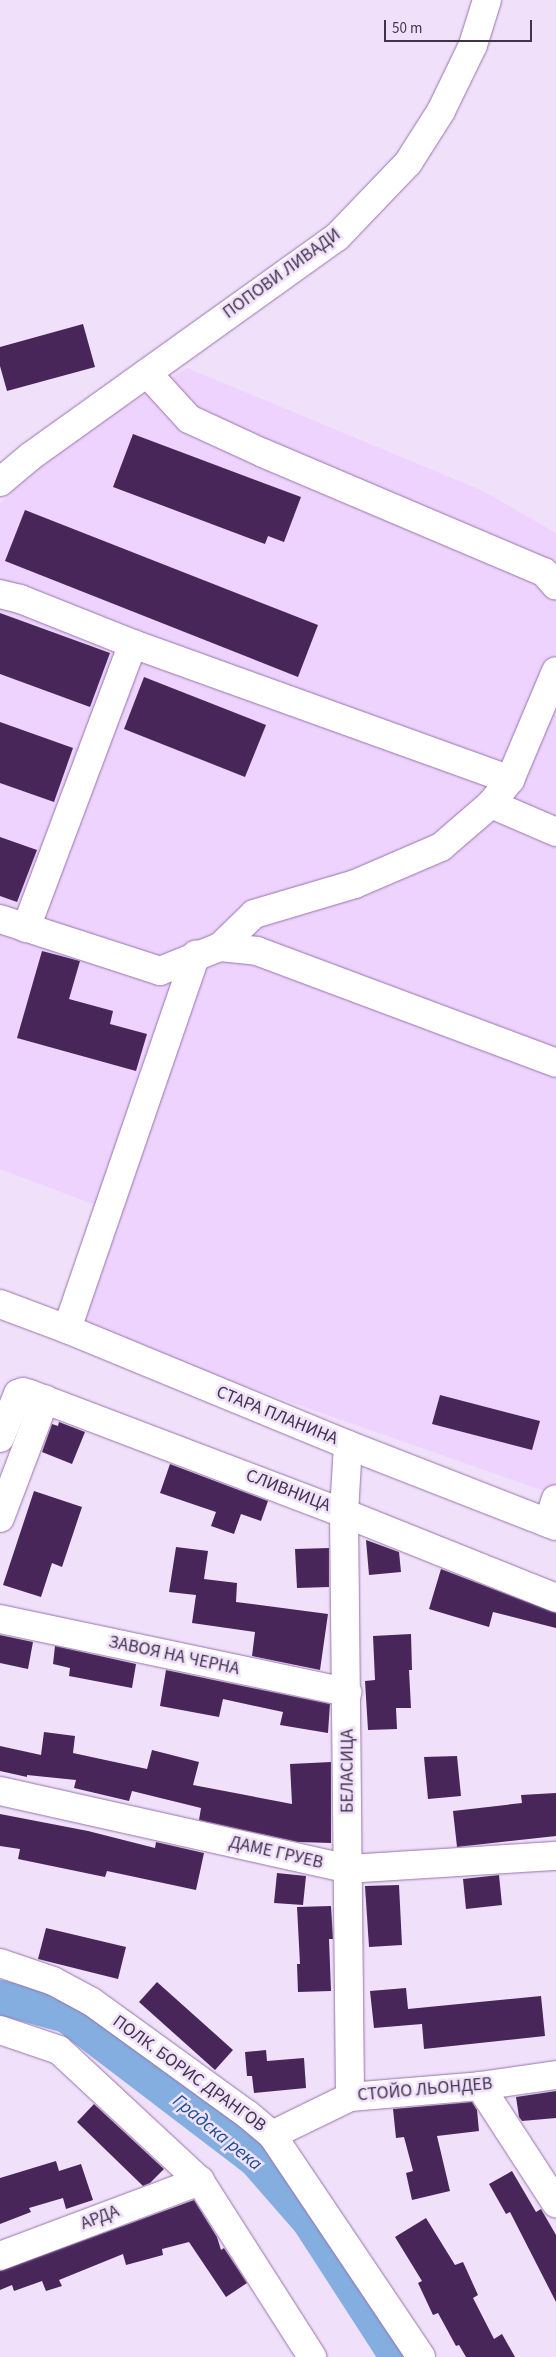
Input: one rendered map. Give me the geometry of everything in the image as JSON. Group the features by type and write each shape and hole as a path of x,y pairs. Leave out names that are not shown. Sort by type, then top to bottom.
{"street":[{"name":"ПОПОВИ ЛИВАДИ","path":"0,482 31,456 337,237 408,163 441,110 453,86 473,45 488,0"},
{"path":"147,372 189,419 263,453 544,572 556,586"},
{"path":"0,594 510,780"},
{"path":"26,928 133,644"},
{"path":"0,919 160,971 208,951 254,914 355,884 441,847 491,804 510,780 556,671"},
{"path":"491,804 556,832"},
{"path":"208,951 257,951 556,1063"},
{"path":"68,1329 208,951"},
{"name":"СТАРА ПЛАНИНА","path":"0,1304 68,1329 348,1445 553,1516"},
{"name":"СЛИВНИЦА","path":"7,1414 24,1392 45,1399 344,1513 556,1598"},
{"path":"0,1518 45,1399"},
{"name":"БЕЛАСИЦА","path":"348,1445 344,1513 350,2096"},
{"name":"ЗАВОЯ НА ЧЕРНА","path":"0,1619 347,1692"},
{"name":"ДАМЕ ГРУЕВ","path":"0,1791 348,1869 556,1856"},
{"name":"ПОЛК. БОРИС ДРАНГОВ","path":"0,1963 52,1981 92,2002 247,2114 272,2135 421,2357"},
{"path":"0,2030 59,2050 200,2181 312,2357"},
{"name":"СТОЙО ЛЬОНДЕВ","path":"272,2135 350,2096 480,2086 556,2075"},
{"path":"480,2086 556,2203"},
{"name":"АРДА","path":"0,2256 200,2181"}],"shaded area":[{"path":"187,368 483,491 556,533 556,1495 70,1325 106,1209 0,1169 0,504 45,456"}],"building":[{"path":"83,324 95,367 7,391 0,366 0,347"},
{"path":"133,434 301,497 284,542 268,536 265,544 113,487"},
{"path":"25,510 318,625 298,677 5,561"},
{"path":"0,613 110,653 90,707 0,674"},
{"path":"144,677 266,725 245,777 124,729"},
{"path":"0,722 73,748 54,802 0,783"},
{"path":"0,837 37,850 17,902 0,896"},
{"path":"42,951 80,961 69,999 113,1011 110,1024 147,1034 136,1071 17,1038"},
{"path":"440,1395 540,1421 532,1450 432,1424"},
{"path":"59,1422 85,1432 72,1464 42,1452 52,1424 58,1426"},
{"path":"170,1464 268,1501 261,1521 241,1514 234,1534 211,1526 216,1512 160,1493"},
{"path":"34,1491 82,1507 62,1567 52,1563 41,1597 3,1585"},
{"path":"366,1540 399,1552 401,1572 369,1575"},
{"path":"176,1547 208,1551 204,1579 237,1583 236,1602 328,1614 320,1670 252,1656 255,1632 192,1623 196,1595 169,1592"},
{"path":"329,1548 329,1587 297,1588 295,1549"},
{"path":"441,1569 556,1613 556,1628 493,1612 489,1627 429,1609"},
{"path":"411,1634 412,1670 409,1670 411,1708 396,1708 397,1729 368,1730 365,1681 375,1680 373,1636"},
{"path":"0,1635 33,1642 28,1669 0,1663"},
{"path":"55,1646 136,1664 132,1688 69,1676 70,1668 53,1664"},
{"path":"166,1670 330,1704 328,1733 280,1725 283,1712 223,1699 219,1717 160,1706"},
{"path":"44,1732 75,1736 73,1753 147,1769 152,1750 199,1762 193,1785 292,1804 290,1764 331,1762 331,1843 298,1842 199,1820 201,1808 132,1791 129,1801 74,1788 76,1780 27,1775 27,1777 0,1771 0,1746 41,1755"},
{"path":"457,1756 461,1796 428,1799 424,1757"},
{"path":"556,1793 556,1836 457,1847 453,1811 522,1803 521,1795"},
{"path":"0,1814 88,1831 155,1848 156,1842 204,1853 196,1890 107,1871 105,1877 18,1859 20,1849 0,1846"},
{"path":"277,1873 306,1876 303,1905 274,1903"},
{"path":"499,1875 502,1905 466,1909 463,1879"},
{"path":"399,1885 402,1945 369,1947 365,1886"},
{"path":"331,1906 333,1939 329,1939 331,1991 298,1992 297,1964 300,1964 297,1907"},
{"path":"46,1928 126,1947 118,1979 38,1959"},
{"path":"157,1982 233,2050 215,2070 139,2002"},
{"path":"406,1988 408,2009 541,1996 545,2036 424,2049 422,2024 374,2028 370,1991"},
{"path":"266,2050 267,2061 304,2058 306,2088 254,2093 252,2076 247,2076 245,2052"},
{"path":"556,2091 556,2118 522,2121 519,2117 516,2097"},
{"path":"472,2102 477,2110 479,2131 437,2136 450,2191 412,2200 406,2173 413,2171 404,2137 396,2138 393,2109"},
{"path":"94,2104 164,2169 150,2183 143,2186 77,2122"},
{"path":"56,2161 59,2171 81,2164 93,2200 66,2209 63,2198 29,2208 31,2212 0,2224 0,2178"},
{"path":"512,2171 536,2212 541,2209 556,2235 556,2302 510,2212 506,2214 489,2184"},
{"path":"194,2200 217,2237 221,2250 224,2248 247,2283 226,2297 189,2242 162,2249 163,2255 126,2265 123,2254 59,2280 62,2286 46,2291 42,2281 14,2291 12,2285 0,2290 0,2271"},
{"path":"426,2218 455,2265 463,2262 478,2295 473,2298 494,2339 502,2334 515,2357 466,2357 459,2345 456,2346 438,2313 433,2315 418,2283 422,2281 395,2237"}],"waterway":[{"name":"Градска река","path":"0,1997 66,2015 255,2159 309,2221 397,2357"}]}
